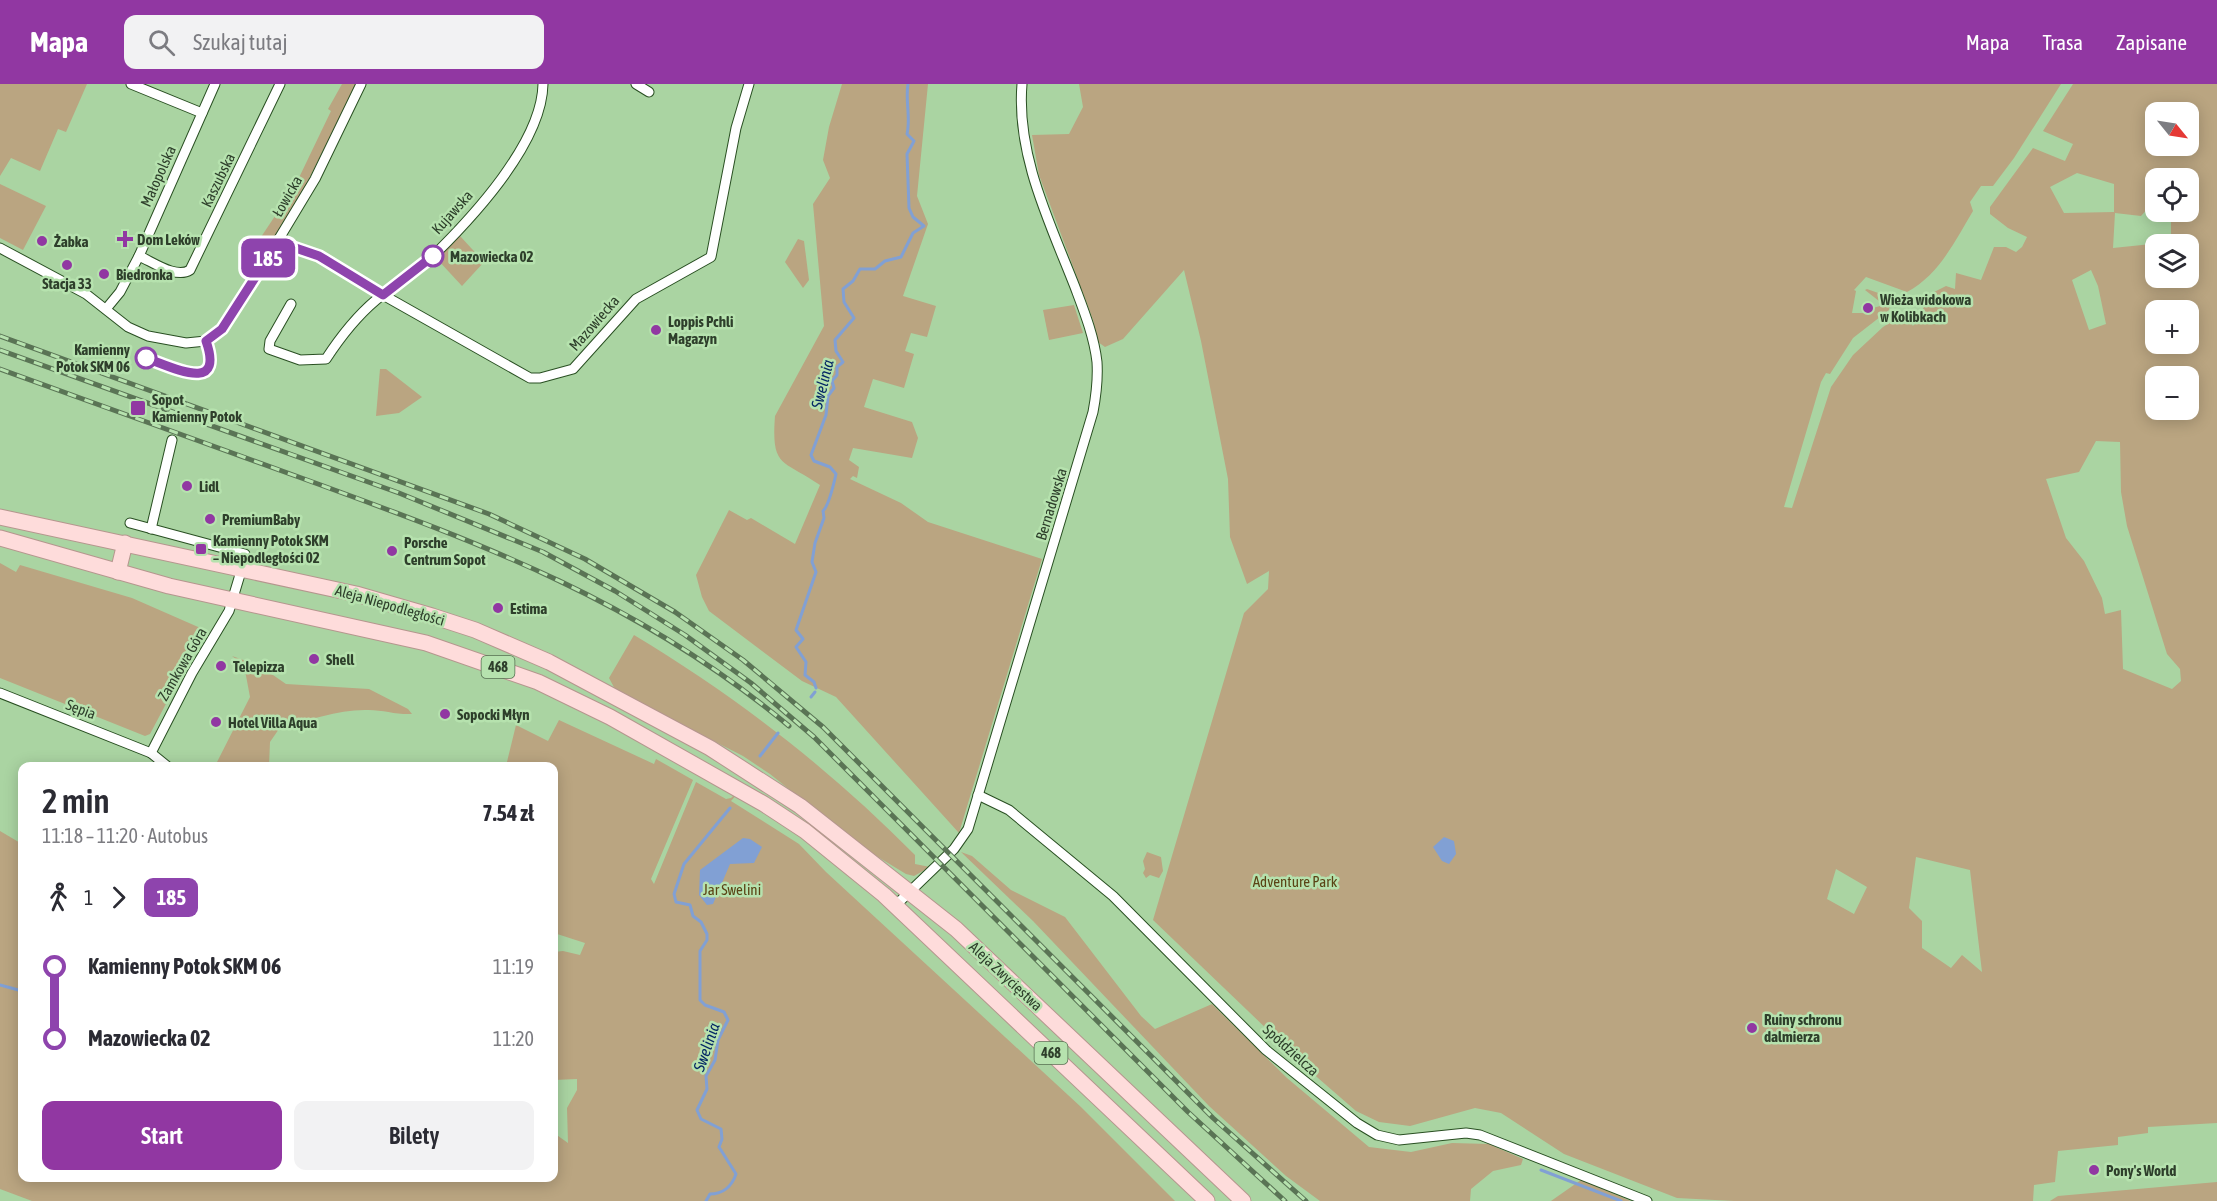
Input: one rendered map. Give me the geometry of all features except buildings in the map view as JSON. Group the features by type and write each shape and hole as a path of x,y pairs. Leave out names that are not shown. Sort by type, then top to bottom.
{"main road":[{"name":"Aleja Niepodległości","path":"0,517 125,543 243,561 475,630 549,662 751,773"},
{"name":"Aleja Niepodległości","path":"0,538 118,572 426,643 507,670 601,712 741,790"},
{"path":"118,572 125,543"},
{"name":"Aleja Zwycięstwa","path":"751,773 800,806 911,892 978,948 1243,1201"},
{"name":"Aleja Zwycięstwa","path":"741,790 805,831 896,905 1207,1201"}],"street":[{"path":"131,84 202,113"},
{"name":"Małopolska","path":"106,309 120,292 139,256 215,84"},
{"name":"Kaszubska","path":"139,256 177,273 184,274 190,270 280,84"},
{"name":"Łowicka","path":"0,248 70,284 128,327 148,336 186,343 206,341 222,329 278,242 307,193 361,84"},
{"name":"Kujawska","path":"291,304 270,341 269,350 300,360 326,359 334,346 383,295 432,257 514,161 535,121 543,84"},
{"path":"636,84 649,92"},
{"name":"Mazowiecka","path":"278,242 319,256 530,378 558,375 573,369 636,298 711,256 736,128 749,84"},
{"name":"Bernadowska","path":"896,905 963,839 1089,429 1096,389 1096,359 1086,316 1034,181 1022,118 1022,84"},
{"path":"151,529 171,441"},
{"path":"130,523 243,561"},
{"name":"Zamkowa Góra","path":"151,753 188,680 234,600 243,561"},
{"name":"Sępia","path":"0,693 151,753"},
{"path":"151,753 162,762"},
{"name":"Spółdzielcza","path":"978,795 1009,810 1113,896 1266,1050 1334,1107 1367,1130 1399,1140 1466,1133 1480,1135 1647,1201"}],"green space":[{"path":"0,84 87,84 66,132 58,129 40,171 11,158 0,176"},
{"path":"342,84 356,84 302,193 270,244 266,247 257,243 295,186 331,111 328,109"},
{"path":"842,84 928,84 917,196 928,224 903,296 936,306 927,337 911,333 905,351 914,354 904,388 873,379 864,407 912,422 918,438 912,458 853,448 849,460 859,467 857,478 853,476 850,479 901,503 928,522 1042,559 959,833 836,697 802,681 709,611 702,597 696,575 729,510 747,520 751,518 795,544 820,485 782,461 775,445 774,433 775,416 824,326 813,204 830,178 823,160 829,127"},
{"name":"Adventure Park","path":"1079,84 2061,84 2014,158 1993,186 1981,186 1970,202 1973,211 1953,245 1928,276 1907,292 1866,277 1854,290 1856,291 1852,313 1868,313 1880,306 1879,301 1865,290 1867,289 1881,294 1890,304 1889,310 1853,338 1830,374 1826,373 1821,382 1784,507 1792,508 1831,387 1853,355 1883,327 1899,317 1907,318 1913,326 1932,293 1946,286 1955,289 1956,273 1981,280 1994,247 2006,247 2016,252 2022,247 2027,237 2008,228 1990,214 1990,207 2033,148 2065,161 2073,144 2043,131 2073,84 2217,84 2217,1123 2148,1127 2148,1133 2118,1137 2118,1145 2058,1151 2055,1182 2034,1185 2033,1201 1734,1201 1677,1198 1564,1154 1501,1113 1475,1108 1410,1126 1379,1122 1356,1111 1318,1078 1153,920 1244,613 1268,589 1269,571 1247,584 1230,537 1228,479 1201,341 1184,270 1123,339 1105,347 1098,342 1093,320 1039,175 1032,135 1069,134 1083,107","holes":["2145,168 2199,168 2199,222 2171,222 2171,234 2199,234 2199,288 2145,288 2145,245 2113,248 2115,213 2141,216 2145,211","2077,173 2114,184 2114,212 2064,213 2050,187","2091,270 2098,286 2106,324 2089,330 2072,280","2096,441 2120,442 2121,492 2127,526 2167,654 2180,669 2181,681 2172,689 2123,669 2121,610 2105,614 2102,598 2084,561 2066,538 2046,479 2079,472","1916,857 1970,870 1982,972 1962,955 1951,968 1922,948 1922,921 1909,908","1836,869 1867,887 1854,914 1827,899"]},
{"path":"0,184 46,206 23,250 0,238"},
{"path":"460,236 484,262 462,286 437,259"},
{"path":"798,239 804,241 809,280 803,288 785,262"},
{"path":"1074,305 1083,333 1049,340 1043,310"},
{"path":"380,369 386,369 422,397 399,413 376,416"},
{"path":"0,563 16,572 20,565 132,598 205,630 150,734 145,736 0,678"},
{"path":"634,635 709,683 781,736 883,823 915,855 915,864 930,867 914,876 906,874 860,846 770,774 743,756 616,691 609,678"},
{"path":"232,656 260,666 286,684 369,689 408,709 412,714 354,710 281,726 270,742 269,762 217,762 250,697 244,665"},
{"name":"Jar Swelini","path":"559,720 654,764 656,759 693,780 651,879 654,884 696,782 726,799 731,798 746,784 731,801 799,844 826,872 1081,1107 1175,1201 32,1201 0,1189 0,831 18,842 18,1182 558,1182 558,1136 568,1143 567,1108 577,1090 577,1079 558,1080 558,952 580,955 585,943 558,934 558,762 507,762 516,725 548,741"},
{"path":"961,852 972,856 1011,890 1065,917 1141,1016 1155,1029 1212,1004 1287,1078 1369,1147 1411,1152 1452,1143 1489,1144 1523,1159 1521,1165 1493,1171 1471,1189 1470,1201 1320,1201 1286,1176 1209,1106 1033,921"},
{"path":"1147,852 1161,857 1163,871 1159,878 1150,875 1146,878 1143,873 1145,869 1143,861"},
{"path":"1581,1180 1631,1201 1551,1201"},
{"path":"2217,1182 2217,1201 2050,1201 2058,1196"}],"water":[{"path":"1444,837 1454,841 1456,854 1449,864 1442,861 1433,847"},
{"path":"743,838 750,839 762,847 754,863 730,864 713,904 707,905 699,895 700,870"}],"waterway":[{"name":"Swelinia","path":"816,688 814,682 805,675 806,662 796,647 803,639 796,630 816,572 812,562 815,543 836,474 830,467 814,461 811,455 826,415 828,396 834,388 832,381 837,375 837,367 843,362 836,351 835,340 854,318 844,302 843,289 853,281 860,269 875,269 885,261 901,257 913,233 924,226 913,217 909,208 907,154 914,141 907,134 908,84"},
{"name":"Swelinia","path":"811,697 815,692"},
{"name":"Swelinia","path":"760,756 778,733"},
{"name":"Swelinia","path":"706,1201 710,1194 719,1193 726,1188 736,1174 719,1147 722,1139 721,1129 701,1119 697,1110 707,1089 706,1076 715,1060 718,1040 728,1020 724,1012 705,1005 700,1000 700,951 707,940 707,934 701,922 693,916 690,905 676,902 674,894 684,864 730,808"},
{"path":"0,985 18,990"},
{"path":"1541,1170 1621,1201"}],"railway":[{"path":"0,336 489,514 585,559 675,612 743,660 823,727 1213,1118 1306,1201"},
{"path":"0,350 399,493 543,552 615,591 685,635 751,683 814,737 1188,1112 1285,1201"},
{"path":"0,369 437,528 559,581 676,644 733,682 789,726"}],"bus line":[{"name":"185","path":"146,358 192,375 202,374 207,370 211,356 206,341 222,329 278,242 319,256 383,295 406,280 433,256"}],"place":[{"name":"Dom Leków","path":"125,239"},
{"name":"Żabka","path":"42,241"},
{"name":"Mazowiecka 02","path":"433,256"},
{"name":"Stacja 33","path":"67,265"},
{"name":"Biedronka","path":"104,274"},
{"name":"Wieża widokowa w Kolibkach","path":"1868,308"},
{"name":"Loppis Pchli Magazyn","path":"656,330"},
{"name":"Kamienny Potok SKM 06","path":"146,358"},
{"name":"Sopot Kamienny Potok","path":"138,408"},
{"name":"Lidl","path":"187,486"},
{"name":"PremiumBaby","path":"210,519"},
{"name":"Kamienny Potok SKM – Niepodległości 02","path":"201,549"},
{"name":"Porsche Centrum Sopot","path":"392,551"},
{"name":"Estima","path":"498,608"},
{"name":"Shell","path":"314,659"},
{"name":"Telepizza","path":"221,666"},
{"name":"Sopocki Młyn","path":"445,714"},
{"name":"Hotel Villa Aqua","path":"216,722"},
{"name":"Ruiny schronu dalmierza","path":"1752,1028"},
{"name":"Pony's World","path":"2094,1170"}]}
